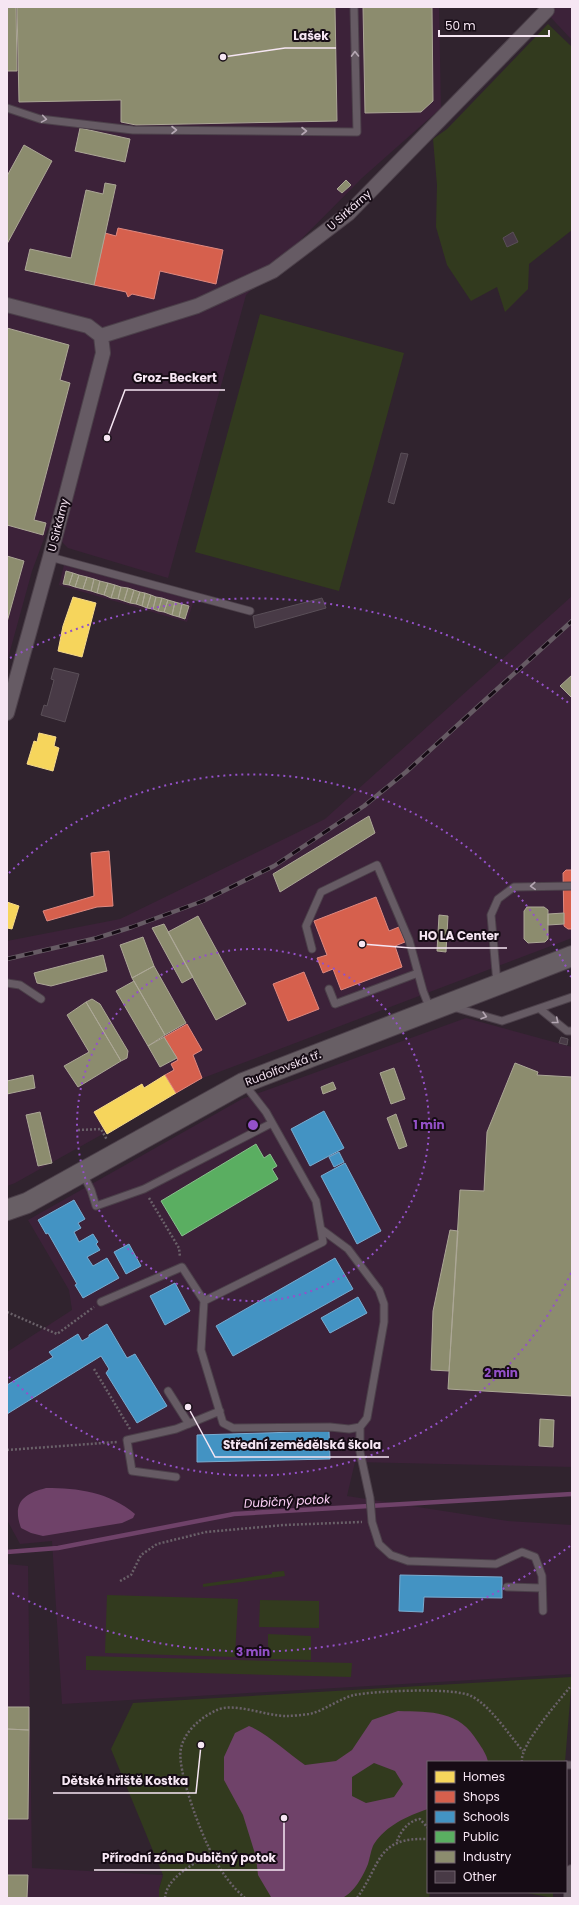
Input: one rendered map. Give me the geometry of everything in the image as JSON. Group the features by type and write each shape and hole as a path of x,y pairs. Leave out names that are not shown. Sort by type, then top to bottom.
{"main road":[{"name":"Rudolfovská tř.","path":"7,1210 27,1203 243,1083 572,956"}],"street":[{"name":"U Sirkárny","path":"7,713 50,557 103,354 101,336 196,306 273,271 348,214 547,10"},
{"path":"7,306 88,326 101,336"},
{"path":"571,1898 572,1872"}],"lane":[{"path":"7,108 40,119 133,130 356,132 354,7"},
{"path":"50,557 250,611"},
{"path":"312,949 306,926 321,892 377,865 409,940 418,973 439,1008 502,1021 572,997"},
{"path":"497,986 492,915 498,899 514,887 572,886"},
{"path":"329,989 334,1004 418,973"},
{"path":"7,983 20,985 41,999"},
{"path":"540,1009 567,1031 572,1031"},
{"path":"204,1301 323,1242 316,1201 272,1123 243,1083"},
{"path":"82,1173 91,1190 96,1206 144,1189 272,1123"},
{"path":"321,1229 348,1249 379,1290 384,1304 384,1322 367,1418 360,1427 360,1452 370,1498 372,1522 379,1544 391,1555 408,1561 496,1564 522,1552 535,1557 542,1576 543,1611"},
{"path":"101,1302 182,1267 204,1301 201,1350 223,1423 233,1428 330,1427 349,1429 360,1427"},
{"path":"168,1391 189,1424"},
{"path":"176,1477 132,1471 127,1440 176,1429 220,1411"},
{"path":"507,1587 542,1588"}],"path":[{"path":"78,1130 101,1129 116,1154"},
{"path":"144,1189 179,1248 182,1267"},
{"path":"7,1312 57,1334 101,1302"},
{"path":"94,1369 135,1438"},
{"path":"7,1450 127,1440"},
{"path":"120,1581 131,1575 141,1555 157,1544 206,1532 284,1525 372,1522"},
{"path":"522,1761 521,1756 523,1751 550,1711 570,1688 572,1688"},
{"path":"245,1898 235,1889 211,1853 190,1797 181,1766 181,1749 188,1734 199,1720 218,1709 229,1708 285,1716 310,1714 354,1696 440,1691 456,1692 471,1696 483,1704 523,1751"},
{"path":"397,1842 404,1829 411,1821 420,1820 427,1827"},
{"path":"357,1898 367,1884 380,1858 388,1848 397,1842 414,1838 427,1839"},
{"path":"165,1898 170,1885 186,1868 211,1853"}],"shaded area":[{"path":"7,7 439,7 441,108 362,178 246,295 168,578 68,548 48,528 32,571 7,662"},
{"path":"541,7 572,7 572,40"},
{"path":"64,565 194,600 187,622 59,585"},
{"path":"572,596 572,938 203,1078 15,1183 7,1186 7,941 120,919 325,819"},
{"path":"466,1018 572,1047 572,1467 355,1462 347,1496 508,1521 572,1525 572,1674 62,1704 52,1541 20,1544 7,1520 7,1352 72,1310 69,1290 28,1220 242,1099"},
{"path":"46,1488 81,1490 104,1496 135,1514 133,1518 122,1523 43,1536 31,1533 21,1528 18,1512 19,1506 31,1493"},
{"path":"7,1564 28,1566 32,1868 163,1875 159,1889 159,1898 7,1898"},
{"path":"398,1711 422,1712 444,1715 453,1718 462,1724 471,1732 478,1742 488,1761 427,1761 427,1809 391,1826 379,1837 373,1846 368,1864 361,1879 346,1896 342,1898 271,1897 258,1875 256,1857 243,1815 224,1780 224,1757 235,1733 249,1726 256,1729 305,1765 336,1761 352,1750 372,1720","holes":["374,1763 395,1771 403,1784 394,1797 366,1803 352,1796 352,1777"]}],"green space":[{"path":"548,24 572,47 572,230 529,264 528,289 505,312 497,287 471,301 447,265 436,227 437,185 433,139 447,129"},
{"path":"260,314 404,353 339,591 195,552"},
{"path":"284,1571 285,1576 203,1587 203,1584"},
{"path":"107,1595 238,1599 235,1657 105,1653"},
{"path":"260,1600 319,1601 319,1628 259,1627"},
{"path":"268,1634 311,1636 311,1660 268,1659"},
{"path":"86,1656 352,1663 351,1677 86,1670"},
{"path":"572,1677 565,1761 427,1761 427,1893 430,1893 429,1898 159,1898 159,1889 163,1875 111,1749 133,1703"},
{"path":"527,1893 553,1893 553,1898"}],"building: Homes":[{"path":"73,597 96,603 82,657 58,651 63,626"},
{"path":"39,733 56,737 54,746 59,748 53,771 27,764 34,741 37,742"},
{"path":"7,902 19,906 12,929 7,928"},
{"path":"165,1075 176,1093 107,1134 94,1112 142,1084 144,1088"}],"building: Shops":[{"path":"118,228 223,250 216,284 160,271 154,299 132,294 128,297 126,292 94,285 105,233 116,236"},
{"path":"109,851 113,906 97,907 47,921 43,911 94,896 91,853"},
{"path":"566,870 572,870 572,929 568,929 564,926 563,873"},
{"path":"376,897 389,931 399,927 405,942 395,946 402,967 341,990 333,969 323,973 317,958 327,955 314,921"},
{"path":"304,972 319,1009 288,1021 273,984"},
{"path":"187,1024 202,1050 193,1055 202,1078 176,1093 165,1075 174,1070 171,1064 178,1060 164,1037"}],"building: Schools":[{"path":"324,1111 344,1148 310,1166 291,1129"},
{"path":"339,1152 344,1162 334,1167 329,1157"},
{"path":"345,1163 381,1231 357,1244 321,1176"},
{"path":"74,1200 85,1219 78,1223 81,1228 74,1232 79,1242 93,1234 98,1242 96,1244 100,1250 87,1257 93,1266 107,1258 119,1278 83,1298 75,1285 77,1284 48,1233 46,1234 38,1220"},
{"path":"129,1244 141,1266 126,1274 114,1252"},
{"path":"335,1258 353,1289 233,1356 216,1326"},
{"path":"175,1283 190,1311 165,1325 150,1296"},
{"path":"358,1297 367,1313 330,1333 321,1318"},
{"path":"107,1324 127,1358 135,1354 167,1406 137,1423 106,1373 109,1369 101,1356 7,1414 7,1385 53,1357 49,1352 78,1334 82,1341"},
{"path":"329,1431 330,1459 197,1462 197,1435"},
{"path":"400,1575 502,1577 502,1598 424,1597 423,1612 399,1611"}],"building: Public":[{"path":"256,1144 264,1158 270,1154 277,1166 272,1169 278,1179 182,1236 161,1201"}],"building: Industry":[{"path":"7,7 16,7 17,71 7,71"},
{"path":"17,7 335,7 337,121 136,125 121,122 121,100 19,102"},
{"path":"363,7 432,7 433,101 421,112 365,113"},
{"path":"80,128 130,139 125,162 75,151"},
{"path":"24,145 52,161 7,244 7,176"},
{"path":"346,180 351,185 342,193 337,189"},
{"path":"105,183 116,185 94,285 25,270 30,249 71,258 86,190 103,194"},
{"path":"7,328 69,345 60,380 70,383 34,520 46,523 43,535 7,525"},
{"path":"7,556 24,561 7,622"},
{"path":"66,571 73,573 69,585 63,584"},
{"path":"73,573 79,575 75,587 69,585"},
{"path":"79,575 87,577 83,589 75,587"},
{"path":"87,577 94,579 91,591 83,589"},
{"path":"94,579 100,581 97,593 91,591"},
{"path":"100,581 108,583 104,595 97,593"},
{"path":"108,583 115,585 111,598 104,595"},
{"path":"115,585 121,587 118,599 111,598"},
{"path":"121,587 128,588 124,601 118,599"},
{"path":"128,588 134,590 130,603 124,601"},
{"path":"134,590 140,592 136,604 130,603"},
{"path":"140,592 145,593 142,606 136,604"},
{"path":"145,593 151,595 147,608 142,606"},
{"path":"151,595 156,597 153,609 147,608"},
{"path":"156,597 162,598 158,611 153,609"},
{"path":"162,598 168,600 164,612 158,611"},
{"path":"168,600 175,602 172,615 164,612"},
{"path":"175,602 182,604 179,617 172,615"},
{"path":"182,604 189,606 185,619 179,617"},
{"path":"572,675 572,698 560,686"},
{"path":"369,816 375,833 280,892 273,874"},
{"path":"527,907 544,907 548,910 548,939 545,942 528,943 524,939 524,911"},
{"path":"564,913 564,924 548,925 548,914"},
{"path":"439,915 448,916 446,952 437,951"},
{"path":"198,916 246,1004 216,1020 168,932"},
{"path":"164,924 193,977 182,983 152,928"},
{"path":"143,937 154,966 132,978 120,945"},
{"path":"103,955 107,971 51,986 37,983 34,973"},
{"path":"154,966 186,1023 165,1035 132,978"},
{"path":"134,981 165,1035 148,1046 116,991"},
{"path":"92,999 100,1004 128,1051 127,1058 121,1061 86,1002"},
{"path":"86,1002 121,1061 78,1087 64,1066 89,1052 67,1015"},
{"path":"164,1037 177,1058 160,1067 148,1046"},
{"path":"515,1063 538,1072 537,1075 572,1077 572,1396 448,1389 460,1190 484,1191 487,1132"},
{"path":"394,1068 405,1099 391,1104 380,1073"},
{"path":"33,1075 35,1088 7,1094 7,1081"},
{"path":"333,1082 336,1089 323,1094 321,1087"},
{"path":"40,1112 52,1163 38,1166 26,1115"},
{"path":"396,1114 407,1146 399,1149 387,1118"},
{"path":"450,1230 458,1231 449,1371 431,1370 433,1311"},
{"path":"540,1419 554,1420 553,1447 539,1446"},
{"path":"7,1707 29,1707 29,1730 7,1729"},
{"path":"7,1729 29,1730 28,1819 7,1819"},
{"path":"7,1875 28,1875 27,1898 7,1898"}],"building: Other":[{"path":"513,232 518,242 507,247 503,238"},
{"path":"401,453 408,454 394,504 388,502"},
{"path":"322,598 326,608 255,628 253,616"},
{"path":"54,668 79,674 65,722 41,715 44,705 47,706 54,680 51,679"},
{"path":"561,1037 568,1039 567,1045 559,1043"}],"waterway":[{"name":"Dubičný potok","path":"7,1552 58,1548 234,1514 572,1494"}],"railway":[{"path":"7,959 97,938 132,927 203,901 274,866 364,806 406,772 572,621"}],"place":[{"name":"Lašek","path":"223,57"},
{"name":"Groz–Beckert","path":"107,438"},
{"name":"HO LA Center","path":"362,944"},
{"name":"Střední zemědělská škola","path":"188,1407"},
{"name":"Dětské hřiště Kostka","path":"201,1745"},
{"name":"Přírodní zóna Dubičný potok","path":"284,1818"}]}
